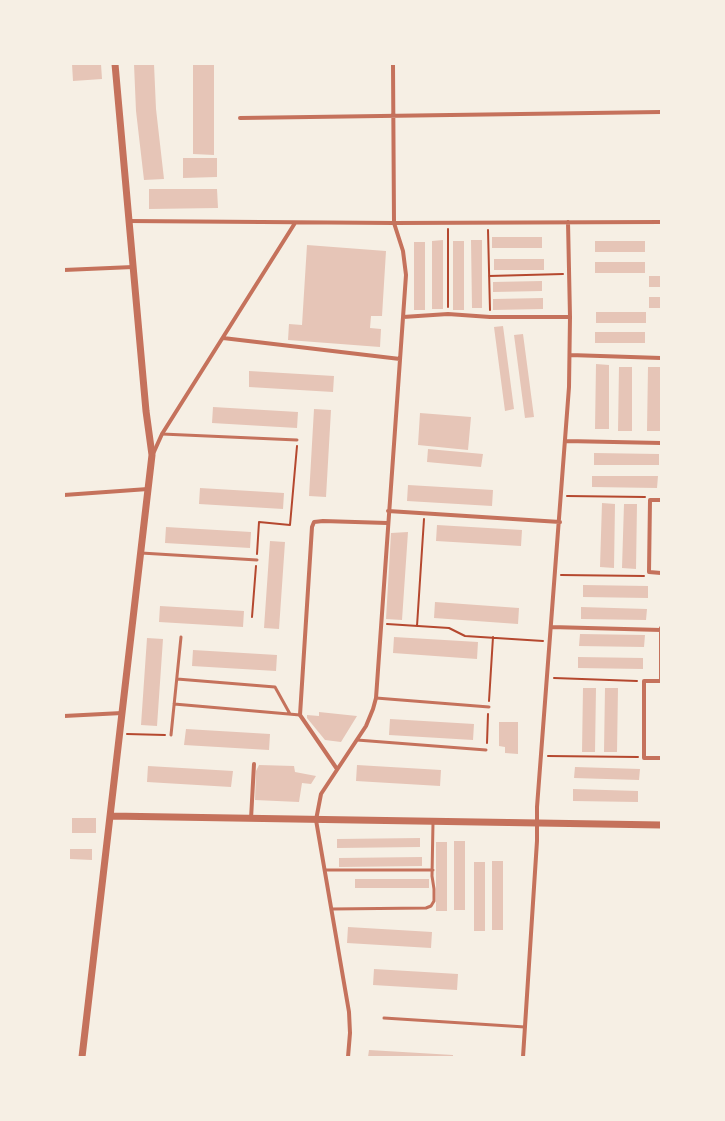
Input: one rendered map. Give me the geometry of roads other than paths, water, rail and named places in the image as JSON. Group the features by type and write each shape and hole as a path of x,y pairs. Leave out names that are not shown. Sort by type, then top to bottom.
{"street":[{"path":"82,1057 152,455 146,411 128,221 115,64"},
{"path":"348,1057 350,1034 349,1012 316,820 321,794 371,716 376,698 387,524 406,275 401,241 394,223 393,64"},
{"path":"240,118 661,112"},
{"path":"128,221 394,223 661,222"},
{"path":"152,455 162,434 295,222"},
{"path":"523,1057 541,756 566,441 570,355 568,222"},
{"path":"64,270 133,267"},
{"path":"403,317 448,314 490,317 570,317"},
{"path":"222,338 400,359"},
{"path":"570,355 661,358"},
{"path":"566,441 661,443"},
{"path":"64,494 148,489"},
{"path":"661,500 650,500 649,572 661,572"},
{"path":"388,511 425,512 560,522"},
{"path":"337,769 300,715 312,527 314,522 323,521 387,524"},
{"path":"551,627 661,629 661,681 644,681 644,758 661,758"},
{"path":"64,716 122,713"},
{"path":"251,818 254,764"},
{"path":"110,816 661,826"}],"lane":[{"path":"162,434 297,440"},
{"path":"141,553 257,560"},
{"path":"171,736 181,637"},
{"path":"177,679 276,687 290,714"},
{"path":"376,698 489,707"},
{"path":"174,704 300,715"},
{"path":"357,740 486,750"},
{"path":"332,909 426,908 431,906 434,901 433,822"},
{"path":"325,870 433,870"},
{"path":"384,1018 525,1027"}]}
